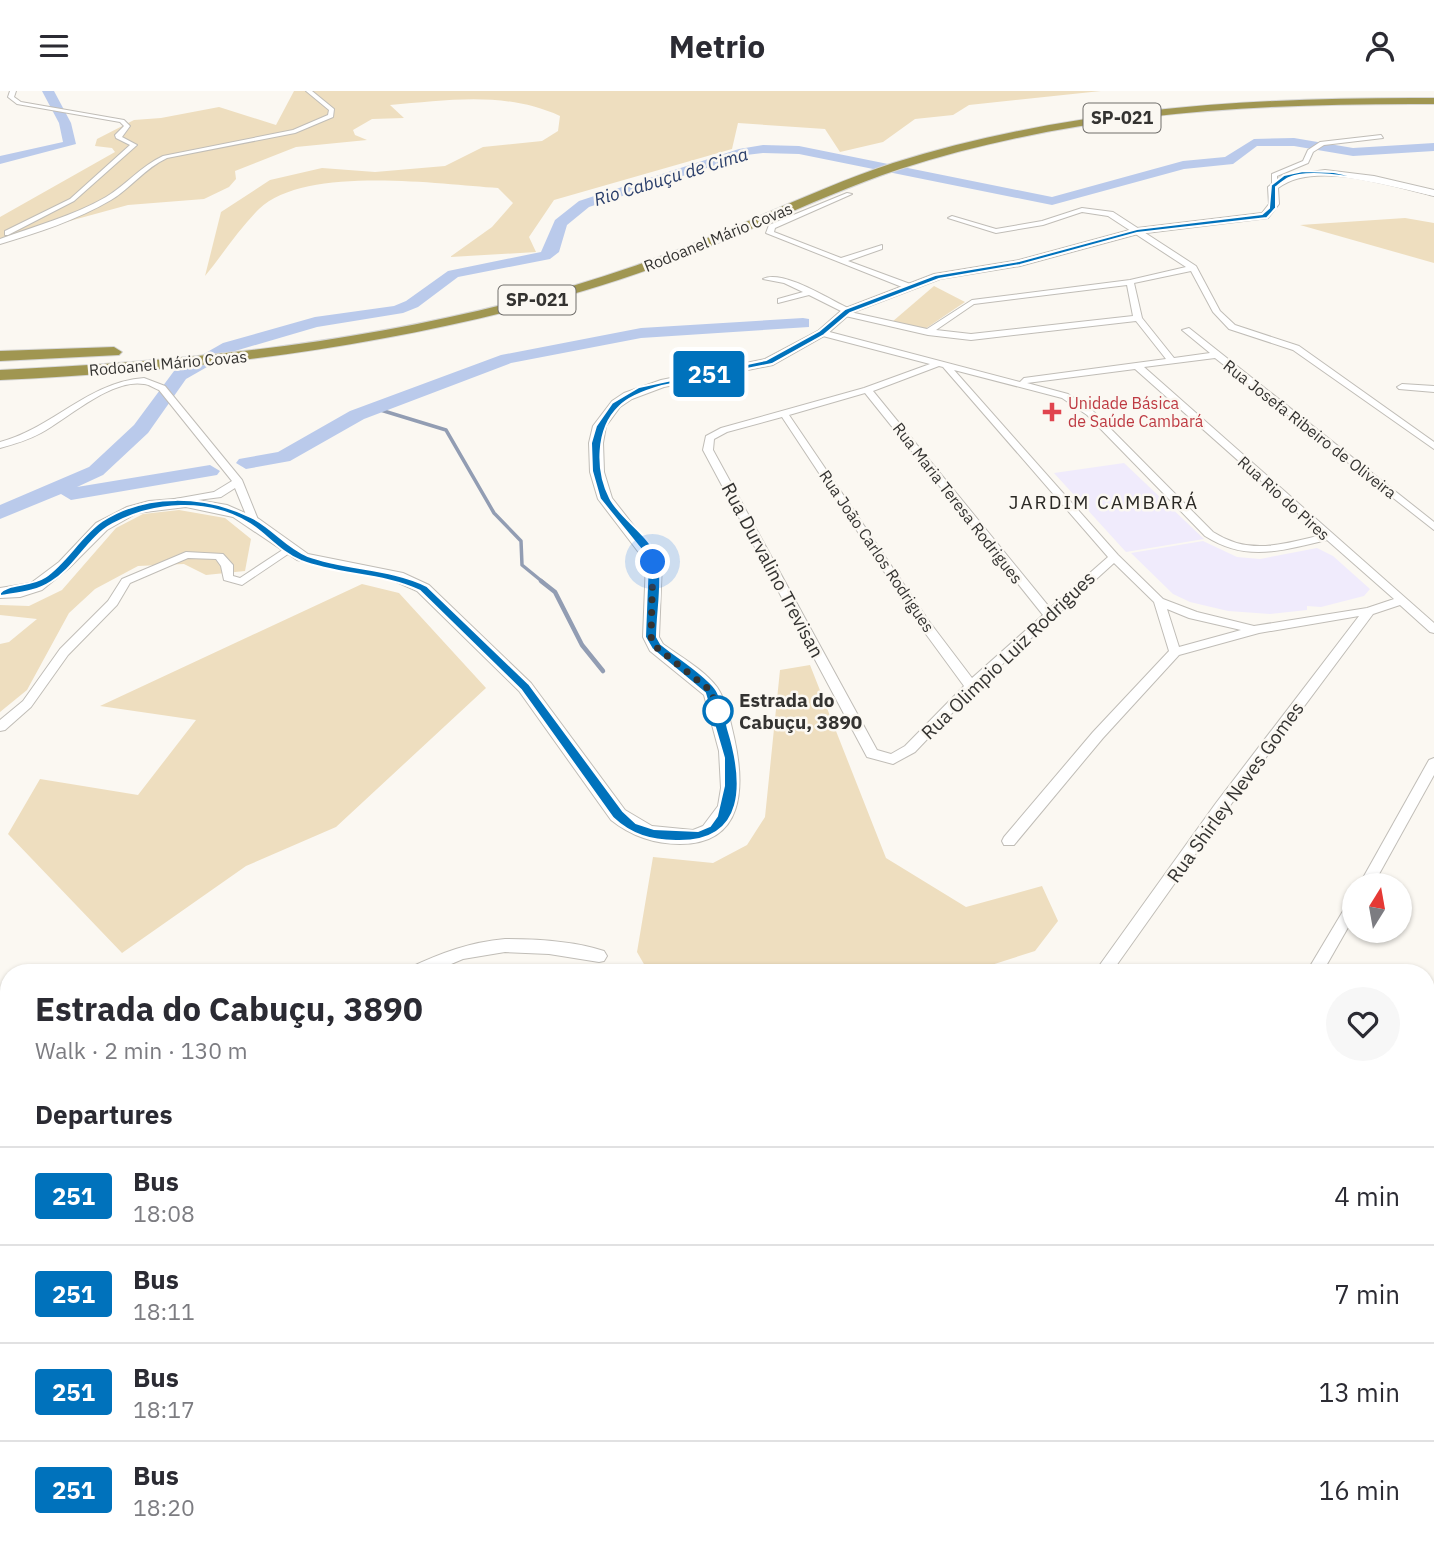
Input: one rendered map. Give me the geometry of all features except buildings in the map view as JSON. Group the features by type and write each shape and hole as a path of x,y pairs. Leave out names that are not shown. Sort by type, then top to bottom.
{"highway":[{"name":"SP-021","path":"818,180 916,148 1032,121 1112,109 1293,95 1434,94"},
{"name":"Rodoanel Mário Covas","path":"0,375 115,369 307,347 485,314 638,269 850,183 938,154 1032,133 1133,116 1309,102 1434,101"},
{"name":"SP-021","path":"504,293 526,288"},
{"name":"Rodoanel Mário Covas","path":"0,356 165,349"}],"main road":[{"path":"0,593 32,587 48,580 105,524 150,505 179,501 230,511 254,522 287,550 340,568 403,579 424,589 525,687 618,815 632,827 653,835 699,836 715,829 724,818 728,804 730,758 711,691 656,647 651,637 653,562 649,552 605,499 597,471 596,443 609,413 628,396 660,384 769,362 821,333 846,312 956,272 1020,263 1137,231 1265,216 1272,208 1275,183 1286,176 1314,172 1434,193"}],"street":[{"path":"0,237 72,200 134,145 118,135 127,123 16,101 11,97 13,91"},
{"path":"0,242 47,227 107,199 141,169 180,152 257,139 331,116 332,110 309,91"},
{"path":"1275,183 1274,175 1306,162 1310,151 1317,145 1381,137"},
{"path":"849,194 772,227 769,233 910,287"},
{"path":"952,218 996,231 1043,223 1067,213 1088,210 1110,214 1193,268 1217,312 1232,327 1286,344 1304,354 1434,446"},
{"path":"840,261 879,247"},
{"path":"928,332 972,302 1130,282 1193,268"},
{"path":"767,279 786,281 846,312 928,332 988,337 1138,318"},
{"path":"1130,282 1138,318 1170,359"},
{"path":"781,302 809,293"},
{"name":"Rua Josefa Ribeiro de Oliveira","path":"1186,330 1434,527"},
{"path":"821,333 1065,396 1080,404 1209,534 1228,546 1267,550 1328,537"},
{"path":"1015,382 1215,355"},
{"path":"785,415 942,365"},
{"path":"942,365 1114,557 1159,601 1212,621 1258,629"},
{"name":"Rua Rio do Pires","path":"1136,365 1434,629"},
{"path":"0,445 25,440 41,432 97,393 122,383 148,380 162,388 170,397 238,482 254,522"},
{"path":"1402,387 1434,389"},
{"name":"Rua Maria Teresa Rodrigues","path":"867,390 1050,616"},
{"name":"Rua Durvalino Trevisan","path":"785,415 715,434 709,438 708,450 867,747 882,758 902,755"},
{"name":"Rua João Carlos Rodrigues","path":"785,415 924,623 971,687"},
{"path":"179,501 217,495 238,482"},
{"path":"0,726 27,704 64,652 113,603 126,581 174,558 197,553 219,556 227,565 228,578 242,582 287,550"},
{"name":"Rua Olimpio Luiz Rodrigues","path":"902,755 971,687 1114,557"},
{"path":"1159,601 1175,652"},
{"path":"1009,841 1098,735 1175,652 1258,629 1369,611 1401,601"},
{"name":"Rua Shirley Neves Gomes","path":"1108,964 1221,807 1369,611"},
{"path":"1373,873 1434,763"},
{"path":"1319,964 1342,925"},
{"path":"432,964 455,952 491,946 539,945 599,956"}],"shaded area":[{"path":"294,91 1101,91 969,105 953,115 915,119 883,142 840,152 825,129 738,123 732,149 554,200 529,237 536,252 450,257 492,227 513,203 498,188 408,181 339,182 280,195 259,209 205,276 221,212 270,180 322,168 375,172 445,166 483,147 542,141 558,131 560,116 519,103 476,99 390,105 404,118 372,119 353,130 355,135 367,140 296,147 235,171 236,179 229,187 204,199 128,205 0,240 0,217 115,152 112,148 95,146 97,139 134,120 161,118 219,107 276,125"},
{"path":"1405,218 1434,223 1434,263 1300,225"},
{"path":"934,286 965,302 925,329 892,322"},
{"path":"1124,463 1204,539 1126,552 1054,473"},
{"path":"179,510 225,518 251,539 245,571 206,575 184,564 138,566 95,589 69,613 27,690 0,712 0,644 9,642 37,619 0,615 0,605 29,606 62,590 116,528 143,514"},
{"path":"1203,541 1237,557 1260,559 1317,548 1333,556 1370,589 1364,596 1321,607 1307,606 1307,610 1270,614 1228,611 1190,602 1173,594 1131,553"},
{"path":"362,584 399,593 486,688 336,827 246,866 122,953 8,834 40,779 138,795 196,720 100,706"},
{"path":"810,665 886,858 966,907 1042,886 1058,921 1035,951 994,964 644,964 637,952 653,857 713,863 747,845 765,817 780,670"}],"waterway":[{"path":"0,160 70,144 65,123 48,91"},
{"name":"Rio Cabuçu de Cima","path":"0,513 96,471 141,429 160,399 180,375 229,347 315,322 397,310 412,304 453,274 545,256 551,252 560,223 584,204 744,152 763,149 799,150 1052,201 1183,165 1228,161 1254,143 1294,142 1353,152 1434,147"},
{"path":"246,463 283,457 357,415 507,359 641,333 803,323"},
{"path":"374,408 446,430 494,513 521,541 522,565 544,583"},
{"path":"71,494 210,471"},
{"path":"541,581 555,592 582,645 603,671"}],"bus line":[{"name":"251","path":"0,593 32,587 48,580 105,524 133,510 179,501 230,511 254,522 287,550 307,559 403,579 424,589 525,687 618,815 632,827 653,835 677,838 699,836 715,829 724,818 731,786 730,758 711,691 656,647 651,637 653,562 649,552 605,499 597,471 596,443 600,426 616,404 642,389 660,384 769,362 821,333 848,311 938,277 1020,263 1137,231 1245,221 1265,216 1272,208 1275,183 1286,176 1314,172 1334,174 1434,193"}],"place":[{"name":"Unidade Básica de Saúde Cambará","path":"1052,412"},
{"name":"Estrada do Cabuçu, 3890","path":"718,711"}],"district":[{"name":"JARDIM CAMBARÁ","path":"1104,502"}],"route":[{"path":"653,562 651,637 656,647 711,691 718,711"}]}
